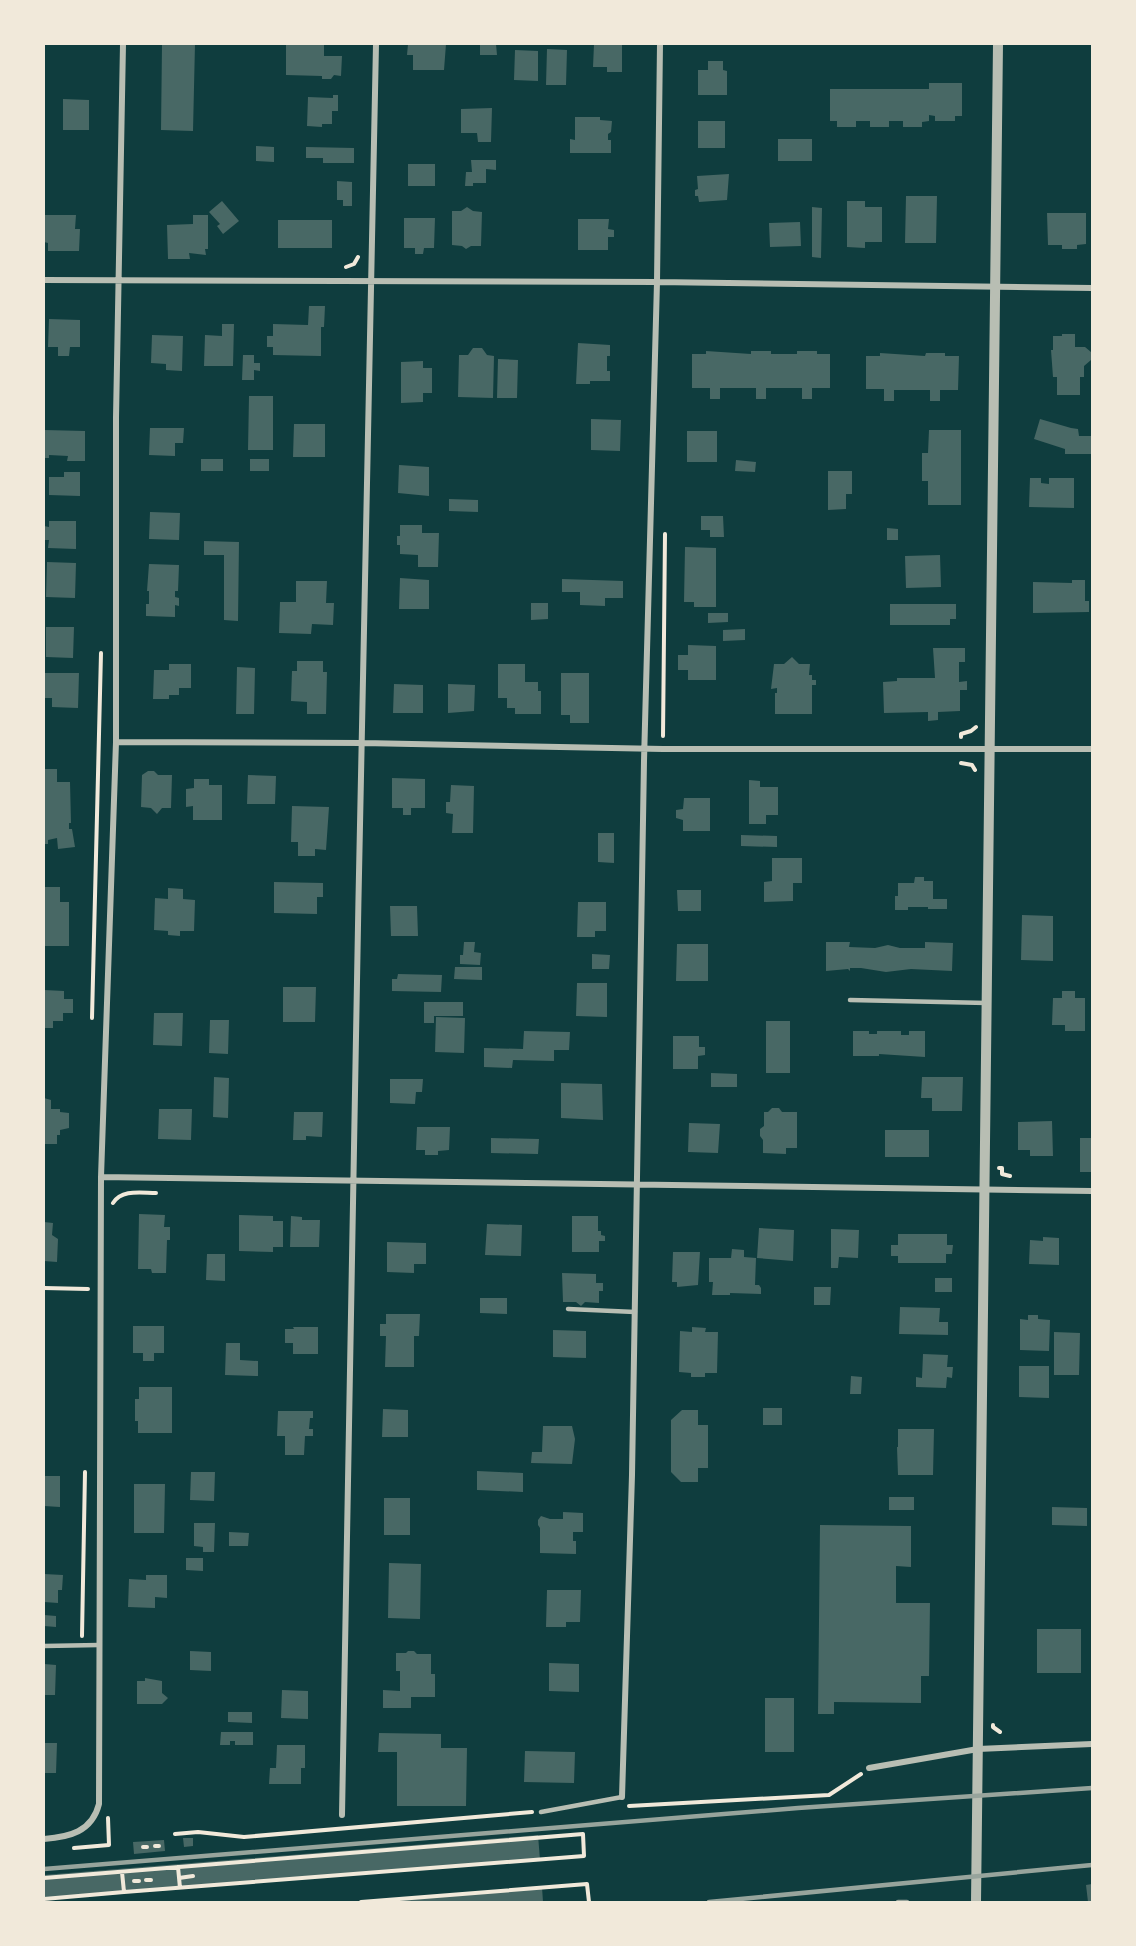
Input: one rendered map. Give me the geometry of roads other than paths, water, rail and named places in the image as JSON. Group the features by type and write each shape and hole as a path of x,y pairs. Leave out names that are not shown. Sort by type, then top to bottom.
{"street":[{"path":"44,1839 73,1835 83,1830 97,1813 99,1804 101,1177 116,755 123,44"},
{"path":"342,1815 352,1180 376,44"},
{"path":"622,1797 632,1475 660,44"},
{"path":"976,1902 998,44"},
{"path":"44,280 657,282 1092,288"},
{"path":"116,742 363,743 645,749 1092,749"},
{"path":"101,1177 1092,1191"},
{"path":"868,1768 978,1749 1092,1744"}],"lane":[{"path":"850,1000 987,1003"},
{"path":"568,1309 634,1312"},
{"path":"44,1646 99,1645"},
{"path":"541,1812 622,1797"}],"railway":[{"path":"44,1869 798,1808 1092,1788"},
{"path":"709,1902 1092,1865"},
{"path":"898,1902 907,1902"}]}
